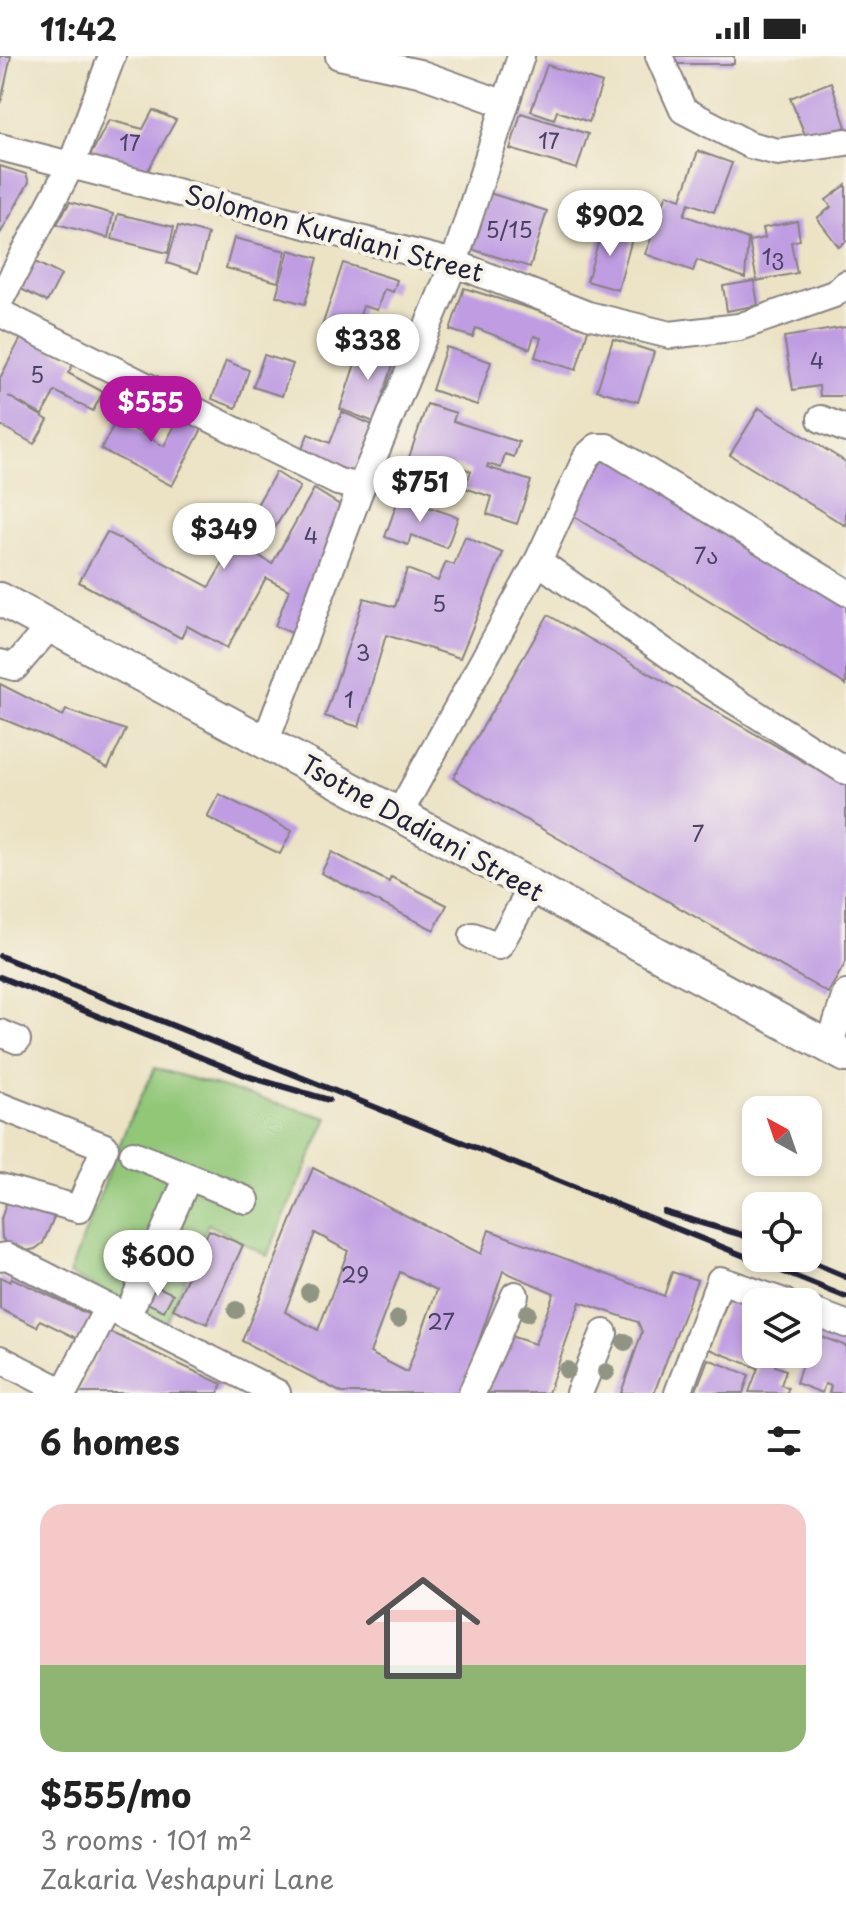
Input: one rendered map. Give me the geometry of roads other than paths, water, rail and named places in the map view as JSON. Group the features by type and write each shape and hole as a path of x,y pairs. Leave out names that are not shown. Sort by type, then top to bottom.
{"main road":[{"name":"Tsotne Dadiani Street","path":"0,599 531,889 838,1052"}],"street":[{"path":"0,300 72,163 112,56"},
{"path":"339,56 419,73 505,104"},
{"path":"265,743 281,709 361,487 454,263 521,56"},
{"path":"659,56 683,110 750,145 778,152 846,142"},
{"name":"Solomon Kurdiani Street","path":"0,147 454,263 588,315 670,335 739,327 834,294 846,284"},
{"path":"0,313 338,482 361,487"},
{"path":"821,419 846,429"},
{"path":"398,816 538,561 587,456 597,447 607,447 846,592"},
{"path":"538,561 715,688 846,771"},
{"path":"0,663 15,667 50,626"},
{"path":"473,936 499,946 531,889"},
{"path":"838,1052 846,994"},
{"path":"838,1052 846,1019"},
{"path":"0,1106 105,1147 79,1209 0,1187"},
{"path":"133,1154 246,1200"},
{"path":"0,1359 60,1390 66,1388 118,1312 188,1177"},
{"path":"0,1257 7,1256 118,1312 230,1382 277,1393"},
{"path":"678,1393 720,1280 743,1288"},
{"path":"472,1393 515,1295"},
{"path":"822,1315 846,1324"},
{"path":"579,1393 604,1333"}],"railway":[{"path":"0,956 846,1297"},
{"path":"0,977 250,1077 329,1100"},
{"path":"664,1212 742,1235"},
{"path":"822,1267 846,1277"}]}
